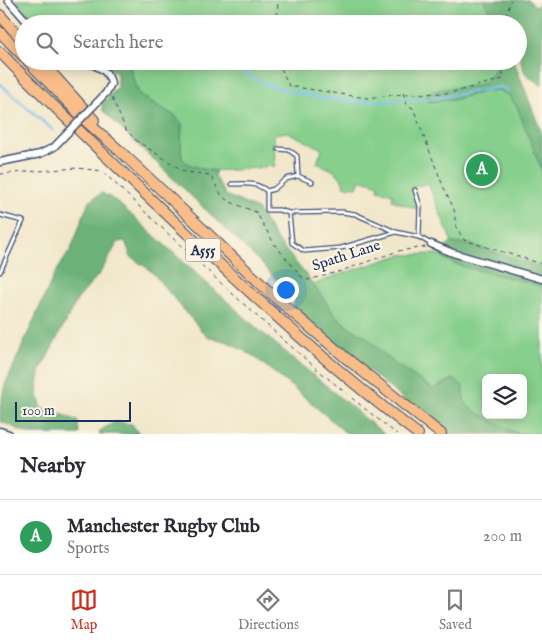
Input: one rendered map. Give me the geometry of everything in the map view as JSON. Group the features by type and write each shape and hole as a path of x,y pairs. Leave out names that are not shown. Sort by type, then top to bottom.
{"highway":[{"path":"0,15 15,32"},
{"path":"0,32 15,48"},
{"name":"A555","path":"0,52 15,67"},
{"path":"0,57 35,88"},
{"name":"A555","path":"18,70 212,258 269,310 336,368 418,434"},
{"name":"A555","path":"37,70 88,123 312,330 441,434"},
{"path":"49,70 120,151"}],"street":[{"path":"8,0 21,15"},
{"path":"0,162 40,154 54,147 107,92 111,84 108,74 103,70"},
{"path":"431,244 542,279"},
{"path":"0,431 9,434"}],"lane":[{"path":"278,149 289,150 297,156 298,176"},
{"path":"232,184 256,184 267,191 274,189 286,179 298,176 312,182"},
{"path":"415,190 420,206 419,237"},
{"path":"267,191 267,210 279,210 288,213 342,212 355,214 396,232 419,237 431,244"},
{"path":"288,213 292,243 304,251 341,248 396,232"},
{"path":"0,215 23,221 0,272"}],"path":[{"path":"277,15 278,0"},
{"path":"506,15 511,0"},
{"path":"282,70 289,86 366,98 404,94 450,93 503,79 503,70"},
{"name":"Spath Lane","path":"107,92 126,130 137,141 185,172 193,174 206,173 210,175 222,196 228,201 256,212 275,245 302,277 308,280 338,272 398,251 438,247"},
{"path":"404,94 407,105 413,108 454,209 456,227 464,240 542,264"},
{"path":"0,174 77,168 102,171 251,312 352,399 397,434"}],"green space":[{"path":"16,0 487,0 485,1 490,15 28,15"},
{"path":"484,0 528,0 537,7 542,0 542,86 527,75 524,70 527,70 527,15 490,15"},
{"path":"112,70 131,70 140,95 175,116 182,124 181,147 183,159 193,166 216,172 214,175 226,195 257,209 277,240 307,276 333,312 346,325 365,336 394,363 433,389 453,379 463,386 463,394 467,405 482,415 482,419 489,419 520,434 449,434 409,404 292,306 295,301 263,265 103,111 102,104 117,87 117,74"},
{"path":"131,70 510,70 542,157 542,270 453,245 428,183 412,188 417,209 392,200 393,194 378,190 379,185 360,179 357,187 344,186 343,181 337,174 317,163 322,149 287,132 274,134 275,166 211,170 198,169 188,165 181,155 182,124 175,116 140,95"},
{"path":"494,70 517,70 542,134 542,171 517,107 509,96 498,90 452,100 429,102 427,94 448,88 478,85 486,81"},
{"path":"102,193 116,201 259,330 384,434 347,434 253,356 228,342 206,336 150,270 131,257 125,241 118,242 100,273 77,300 41,369 37,390 42,409 57,412 78,421 79,434 29,434 0,421 0,407 5,385 54,275 71,249 89,201"},
{"path":"451,243 469,244 542,268 542,287 450,262 439,253"},
{"path":"436,254 449,256 542,285 542,434 501,434 367,350 308,287 332,277 400,255"},
{"path":"115,422 132,424 139,434 99,434 101,430"}],"waterway":[{"path":"239,70 265,84 286,90 320,98 362,102 437,98 501,87 508,91"},
{"path":"0,84 54,131"}],"place":[{"name":"Manchester Rugby Club","path":"482,170"}]}
